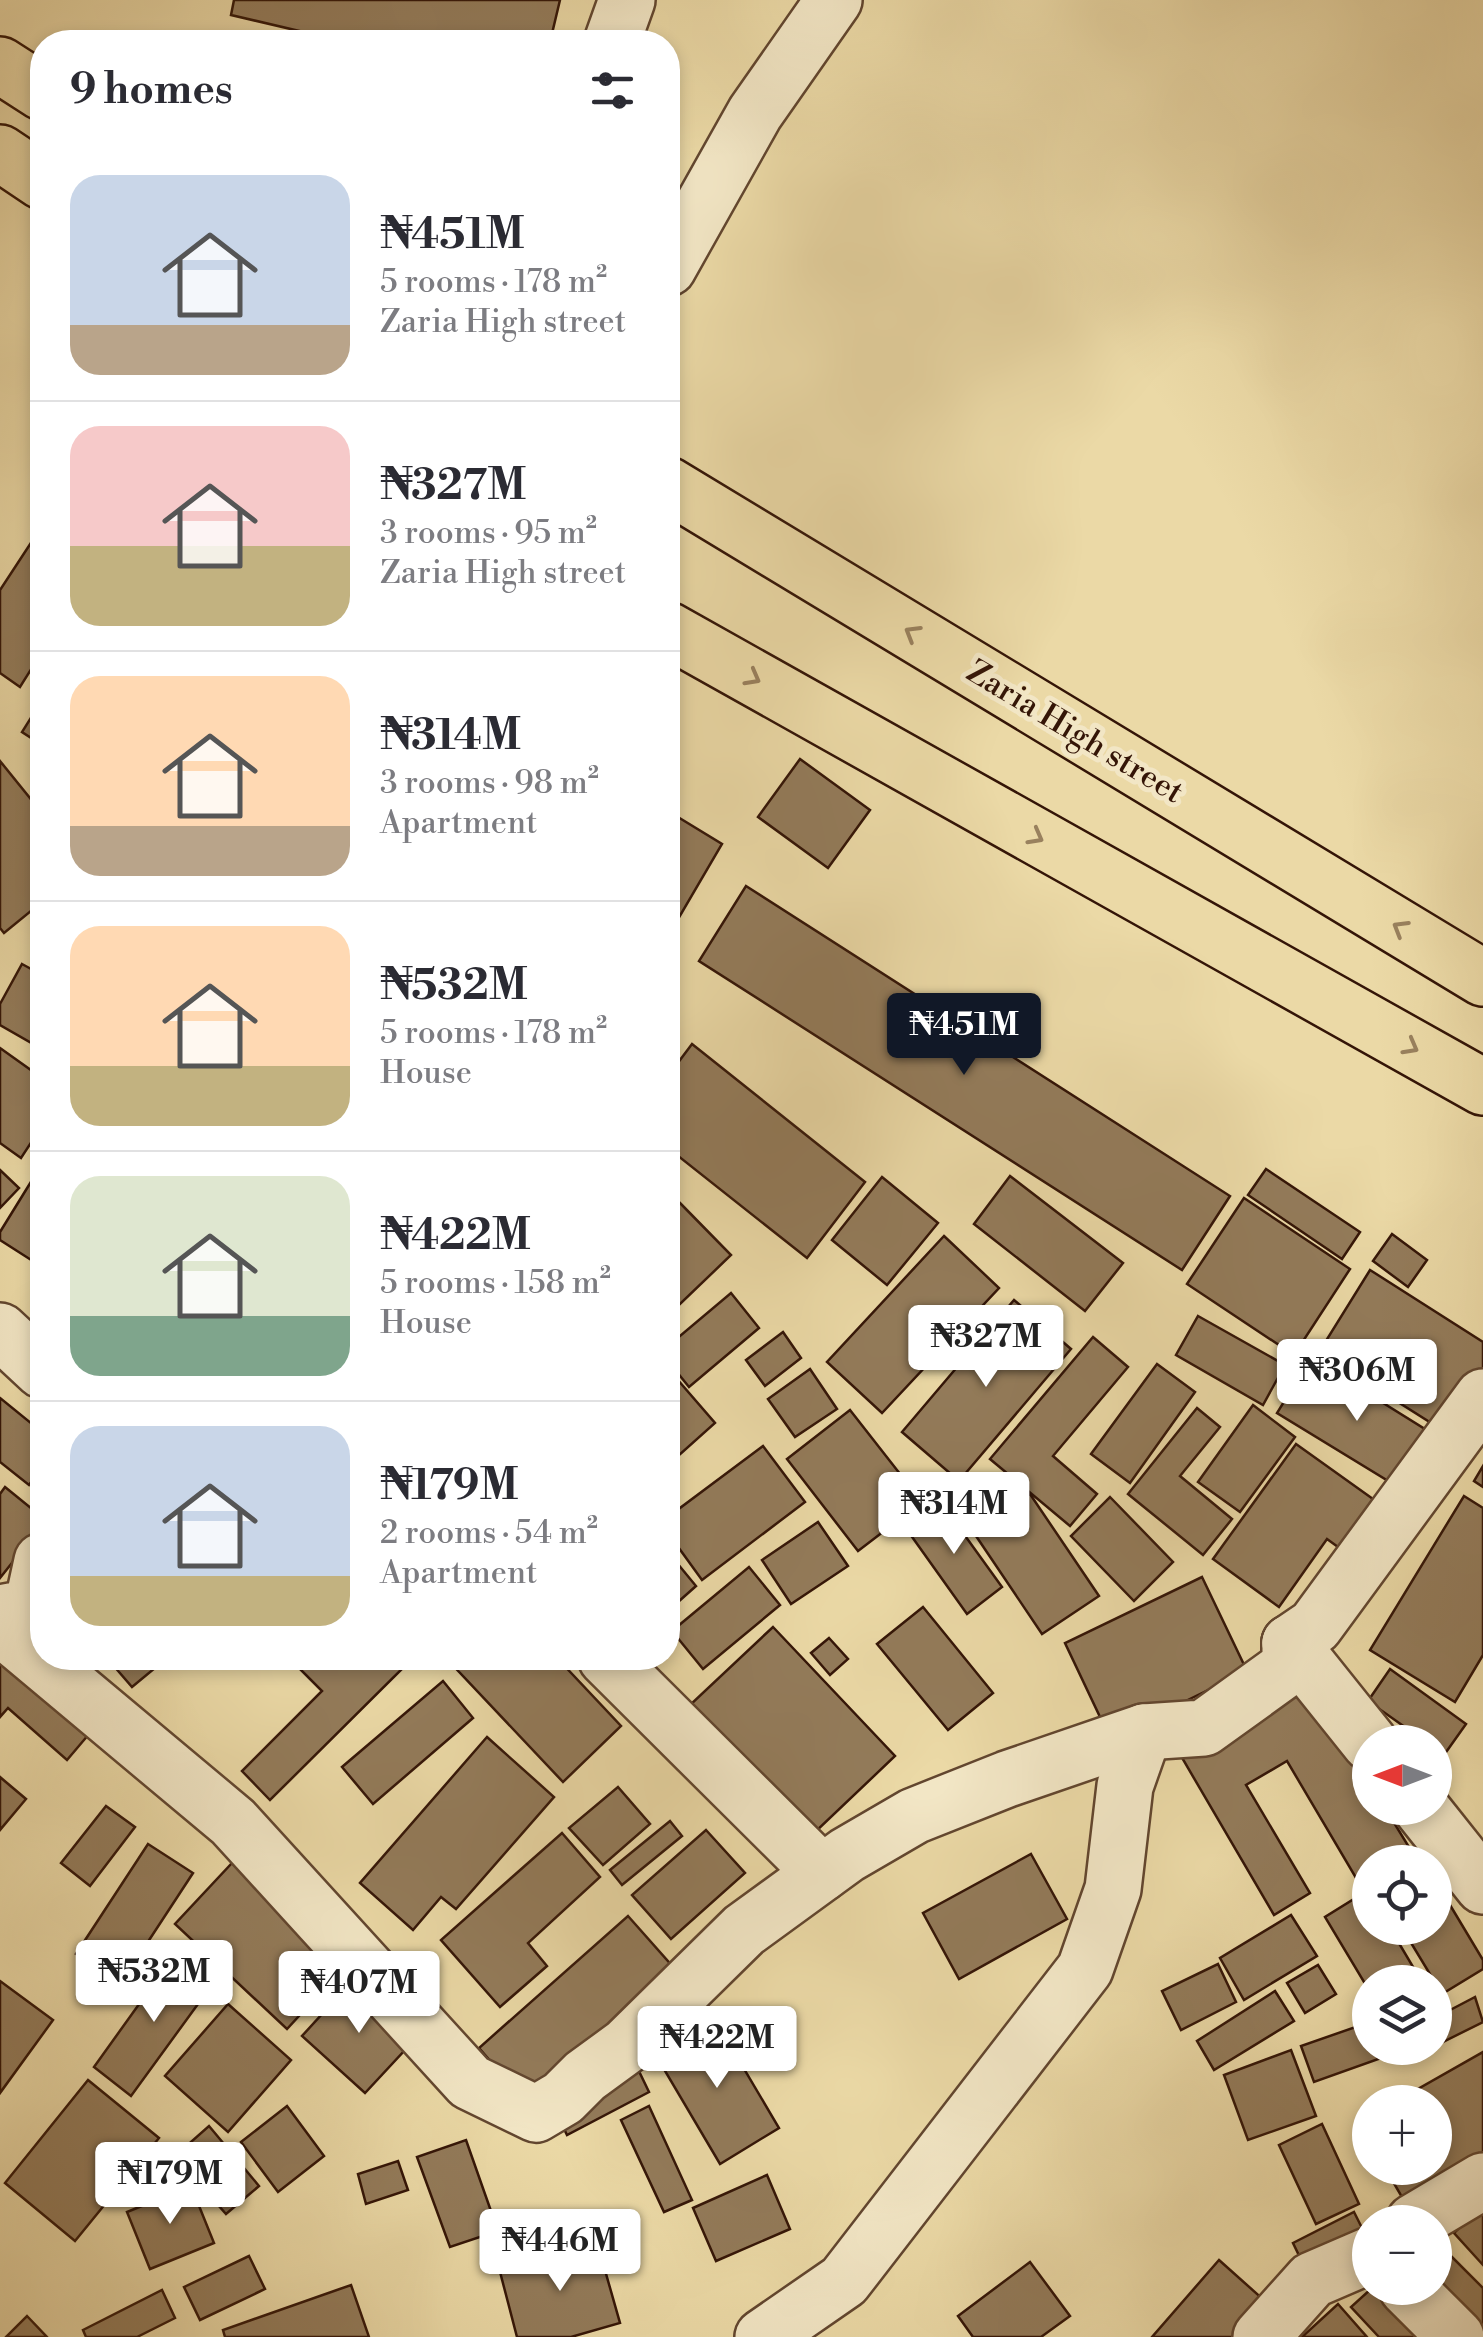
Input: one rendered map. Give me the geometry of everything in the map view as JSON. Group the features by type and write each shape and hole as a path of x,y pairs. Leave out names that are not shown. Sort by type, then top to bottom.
{"main road":[{"path":"0,66 30,85"},
{"path":"0,153 30,172"},
{"name":"Zaria High street","path":"680,492 1483,978"},
{"path":"680,637 1483,1087"}],"street":[{"path":"616,30 627,0"},
{"path":"680,247 755,113 834,0"},
{"path":"0,1332 30,1359"},
{"path":"1290,1643 1315,1626 1483,1396"},
{"path":"0,1613 30,1607"},
{"path":"0,1627 30,1652"},
{"path":"51,1670 233,1822 470,2082 536,2114 563,2098 626,2046 744,1930 846,1854 914,1816 1007,1779 1144,1732 1204,1728 1290,1666 1290,1643"},
{"path":"1290,1643 1355,1725"},
{"path":"618,1670 822,1873"},
{"path":"763,2337 844,2281 1085,1969 1113,1890 1125,1786 1144,1732"},
{"path":"1435,1825 1483,1886"},
{"path":"1443,2205 1483,2181"},
{"path":"1261,2337 1312,2280 1352,2263"},
{"path":"1424,2305 1456,2337"}],"building":[{"path":"234,0 560,0 553,30 295,30 231,15"},
{"path":"30,544 30,671 20,687 0,673 0,590"},
{"path":"30,719 30,737 22,732"},
{"path":"800,759 870,810 828,868 758,817"},
{"path":"0,761 30,798 30,912 4,933 0,928"},
{"path":"680,818 722,844 680,916"},
{"path":"746,886 1230,1196 1182,1270 699,961"},
{"path":"22,964 30,968 30,1042 0,1025 0,1004"},
{"path":"692,1044 865,1182 807,1258 680,1157 680,1060"},
{"path":"0,1048 30,1069 30,1144 21,1158 0,1143"},
{"path":"1266,1169 1360,1232 1342,1259 1248,1195"},
{"path":"0,1170 19,1188 0,1208"},
{"path":"1010,1176 1123,1263 1085,1311 974,1224"},
{"path":"882,1177 938,1223 887,1285 832,1240"},
{"path":"30,1183 30,1259 0,1240 0,1232"},
{"path":"1244,1198 1350,1269 1294,1355 1187,1284"},
{"path":"680,1203 731,1255 680,1304"},
{"path":"1392,1234 1427,1260 1408,1287 1373,1261"},
{"path":"944,1236 999,1288 882,1413 827,1362"},
{"path":"1370,1270 1483,1342 1483,1376 1447,1433 1319,1352"},
{"path":"731,1293 759,1328 689,1387 680,1376 680,1336"},
{"path":"1014,1300 1071,1349 959,1481 902,1432"},
{"path":"1198,1316 1285,1365 1263,1405 1176,1355"},
{"path":"783,1332 801,1358 765,1386 746,1360"},
{"path":"1093,1337 1128,1367 1053,1456 1097,1494 1070,1526 990,1459"},
{"path":"1311,1358 1436,1436 1403,1490 1277,1413"},
{"path":"1157,1364 1195,1392 1130,1483 1091,1454"},
{"path":"810,1369 837,1409 795,1437 768,1399"},
{"path":"680,1382 715,1423 680,1454"},
{"path":"0,1398 30,1422 29,1485 0,1462"},
{"path":"1253,1405 1295,1437 1240,1512 1198,1482"},
{"path":"1197,1408 1220,1427 1180,1476 1232,1519 1203,1555 1128,1494"},
{"path":"850,1410 922,1502 858,1551 787,1459"},
{"path":"1296,1444 1394,1514 1360,1563 1327,1539 1279,1607 1213,1559"},
{"path":"763,1446 805,1502 702,1580 680,1550 680,1508"},
{"path":"1483,1466 1483,1487 1474,1481"},
{"path":"5,1487 30,1507 30,1540 0,1578 0,1494"},
{"path":"1030,1494 1099,1596 1042,1634 974,1533"},
{"path":"1464,1496 1483,1508 1483,1655 1455,1702 1370,1650"},
{"path":"1110,1497 1173,1562 1134,1601 1071,1536"},
{"path":"940,1501 1002,1587 967,1614 905,1527"},
{"path":"818,1522 848,1566 791,1604 762,1560"},
{"path":"680,1567 696,1586 680,1600"},
{"path":"749,1567 780,1605 703,1669 680,1641 680,1624"},
{"path":"1202,1577 1247,1671 1110,1738 1065,1643"},
{"path":"923,1607 993,1693 948,1730 877,1644"},
{"path":"773,1627 895,1756 812,1835 690,1705"},
{"path":"829,1638 848,1659 830,1675 811,1653"},
{"path":"0,1644 95,1727 67,1760 8,1708 0,1717"},
{"path":"1390,1669 1466,1724 1452,1744 1452,1725 1402,1725 1368,1701"},
{"path":"117,1670 153,1670 132,1687"},
{"path":"301,1670 401,1670 270,1800 242,1771 322,1691"},
{"path":"457,1670 568,1670 621,1726 563,1782"},
{"path":"1310,1679 1352,1750 1352,1825 1395,1825 1408,1845 1352,1845 1352,1871 1287,1761 1246,1785 1310,1893 1274,1915 1181,1756"},
{"path":"443,1681 473,1718 373,1804 342,1767"},
{"path":"487,1737 554,1797 456,1909 441,1897 413,1930 360,1883"},
{"path":"0,1777 26,1799 0,1830"},
{"path":"618,1787 650,1824 603,1865 569,1828"},
{"path":"106,1806 135,1827 90,1886 61,1863"},
{"path":"670,1821 682,1836 622,1885 610,1870"},
{"path":"706,1830 745,1873 671,1939 632,1895"},
{"path":"562,1833 600,1877 528,1943 547,1966 500,2007 441,1940"},
{"path":"148,1844 193,1873 121,1983 76,1954"},
{"path":"1031,1854 1067,1919 959,1979 923,1913"},
{"path":"232,1863 343,1968 287,2029 175,1924"},
{"path":"1352,1900 1352,1945 1400,1945 1412,1965 1354,1965 1325,1917"},
{"path":"1452,1908 1483,1960 1483,1969 1452,1988 1452,1965 1424,1965 1412,1945 1452,1945"},
{"path":"1291,1915 1317,1956 1244,2000 1220,1958"},
{"path":"628,1916 674,1968 525,2101 479,2048"},
{"path":"175,1954 214,1982 131,2096 94,2067"},
{"path":"1218,1964 1236,2002 1181,2030 1162,1991"},
{"path":"1318,1965 1336,1994 1305,2013 1287,1983"},
{"path":"354,1979 417,2037 365,2093 302,2036"},
{"path":"0,1981 53,2020 0,2093"},
{"path":"1275,1991 1294,2021 1214,2070 1197,2041"},
{"path":"1475,1997 1483,2022 1452,2038 1452,2009"},
{"path":"228,2004 291,2060 228,2132 165,2076"},
{"path":"714,2018 779,2128 720,2164 655,2054"},
{"path":"1352,2028 1352,2065 1362,2065 1314,2082 1301,2046"},
{"path":"1291,2050 1316,2116 1248,2140 1224,2075"},
{"path":"1483,2052 1483,2175 1432,2205 1407,2205 1395,2185 1452,2185 1452,2085 1425,2085"},
{"path":"636,2065 649,2092 567,2135 554,2108"},
{"path":"88,2080 159,2138 75,2241 5,2183"},
{"path":"287,2106 324,2156 278,2192 241,2142"},
{"path":"649,2106 692,2200 664,2212 621,2120"},
{"path":"1322,2124 1359,2204 1316,2224 1279,2145"},
{"path":"209,2126 259,2186 226,2214 175,2156"},
{"path":"466,2140 498,2231 450,2247 417,2157"},
{"path":"398,2161 408,2190 366,2204 358,2174"},
{"path":"767,2175 790,2229 716,2261 693,2208"},
{"path":"191,2186 214,2243 150,2269 127,2212"},
{"path":"1483,2204 1483,2265 1454,2233"},
{"path":"1352,2213 1352,2253 1308,2274 1293,2243"},
{"path":"597,2242 620,2323 571,2337 517,2337 499,2268"},
{"path":"249,2256 265,2289 200,2320 184,2287"},
{"path":"1452,2257 1483,2288 1483,2337 1466,2337 1446,2305 1452,2305"},
{"path":"1219,2260 1275,2310 1252,2337 1152,2337"},
{"path":"1030,2262 1070,2316 1041,2337 973,2337 958,2316"},
{"path":"351,2285 369,2337 225,2337 223,2330"},
{"path":"162,2290 175,2318 137,2337 86,2337 83,2330"},
{"path":"1338,2304 1367,2337 1302,2337"},
{"path":"1410,2305 1439,2337 1379,2337 1351,2307"},
{"path":"27,2316 47,2337 6,2337"}]}
